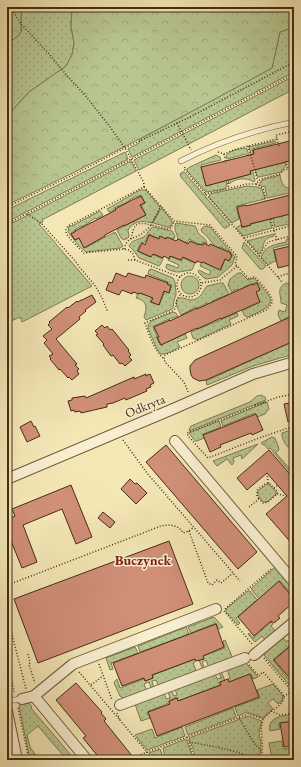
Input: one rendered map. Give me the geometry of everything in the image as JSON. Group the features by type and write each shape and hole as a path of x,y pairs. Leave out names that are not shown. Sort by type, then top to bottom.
{"street":[{"name":"Odkryta","path":"7,478 253,374 294,362"},
{"path":"175,441 294,582"},
{"path":"87,760 25,698 73,664 98,657 216,609"},
{"path":"116,704 251,656 294,622"},
{"path":"7,711 17,760"}],"lane":[{"path":"182,161 195,154 240,136 294,122"},
{"path":"7,701 25,698"}],"path":[{"path":"10,7 20,24 50,55 84,95 125,148 143,181 144,187 174,221 210,225 236,255 237,258 235,264 249,279 255,277 271,297 272,302 266,310 165,355 164,358"},
{"path":"7,207 77,174 294,62"},
{"path":"7,224 294,74"},
{"path":"177,123 188,144"},
{"path":"279,146 276,136 294,131"},
{"path":"218,152 224,154 236,149 277,139"},
{"path":"248,146 258,182"},
{"path":"224,154 226,163"},
{"path":"286,161 288,169"},
{"path":"187,165 184,169 282,282"},
{"path":"256,184 261,179 280,174 284,170 294,167"},
{"path":"227,180 229,189"},
{"path":"205,194 247,184 256,184 264,188 266,201"},
{"path":"134,260 133,254 129,250 124,249 84,254 68,236 66,229 68,226 144,187"},
{"path":"124,249 126,243 144,232 151,224 161,206"},
{"path":"27,214 41,223 76,262 100,293 108,312"},
{"path":"271,219 276,240"},
{"path":"131,239 133,228 140,222 169,229 174,221"},
{"path":"244,238 294,225"},
{"path":"290,226 294,242"},
{"path":"259,256 268,242 293,235"},
{"path":"128,260 134,260 180,277"},
{"path":"202,284 220,280 237,266"},
{"path":"278,277 294,272"},
{"path":"188,273 193,273 196,275 202,284 200,292 194,296 186,297 181,294 177,284 180,277 188,273"},
{"path":"181,294 175,301 174,310 145,323 158,353 184,382 189,395"},
{"path":"183,435 278,397 294,394"},
{"path":"255,406 265,402"},
{"path":"187,433 208,458 294,426"},
{"path":"122,438 148,473 240,581"},
{"path":"267,473 268,483 277,491 277,494"},
{"path":"268,483 257,490 257,496 259,499 263,503 268,502 277,494"},
{"path":"274,488 278,485"},
{"path":"277,494 287,496"},
{"path":"249,507 259,499"},
{"path":"7,588 13,583 161,526 170,524 180,529 183,533 194,527"},
{"path":"189,531 208,583 212,585 217,580 221,584 233,573"},
{"path":"278,563 223,610 251,656 259,676 264,672 284,697"},
{"path":"7,615 25,698 29,760"},
{"path":"7,653 14,691 25,698"},
{"path":"28,654 30,662 29,665 35,685 37,686"},
{"path":"251,656 293,690 284,697 283,702 264,719 261,730 261,760"},
{"path":"98,657 98,662 116,704 120,720"},
{"path":"73,664 147,752 147,760"},
{"path":"91,685 103,676"},
{"path":"271,712 280,715 294,713"},
{"path":"134,760 138,756 147,752 248,714 264,719"},
{"path":"238,718 262,752"},
{"path":"187,737 195,760"},
{"path":"189,742 230,750 250,756 257,760"}],"green space":[{"path":"7,7 23,7 21,10 21,32 17,37 7,43"},
{"path":"23,7 72,7 71,27 74,43 72,55 66,66 29,92 7,116 7,43 17,37 21,32 21,10"},
{"path":"72,7 294,7 294,27 280,32 272,68 207,104 7,205 7,116 29,92 66,66 72,55 74,43 71,27"},
{"path":"294,27 294,72 132,157 128,149 139,143 140,139 272,68 280,32"},
{"path":"294,76 294,89 139,170 134,160"},
{"path":"275,141 276,143 252,149 257,169 285,162 286,166 281,172 259,177 257,176 249,147"},
{"path":"246,148 255,180 254,182 248,179 241,179 235,180 229,184 228,180 251,174 246,154 227,159 226,156 232,151"},
{"path":"125,152 128,159 7,222 7,210"},
{"path":"216,155 220,157 221,160 201,165 206,185 226,180 227,186 225,189 206,192 187,171 187,169"},
{"path":"131,161 136,171 42,220 43,222 39,224 92,286 22,322 20,317 11,321 7,311 7,226"},
{"path":"183,172 230,225 224,228 181,177 180,174"},
{"path":"280,175 281,181 284,185 288,188 294,189 294,192 267,198 265,187 259,185 262,180"},
{"path":"247,186 262,189 265,199 236,206 239,219 232,223 209,197 210,194"},
{"path":"140,190 146,190 160,207 159,211 152,223 136,223 130,227 128,230 129,237 124,240 121,238 117,230 146,215 141,205 145,203 141,195 136,196 128,202 114,208 114,210 109,212 107,209"},
{"path":"162,208 172,221 170,227 153,223"},
{"path":"100,211 103,215 96,219 95,218 71,233 75,240 79,238 85,248 115,232 123,246 120,248 86,252 78,245 68,232 69,226 72,226"},
{"path":"294,213 294,223 275,227 273,217"},
{"path":"270,219 272,228 243,236 236,228 241,225 242,228"},
{"path":"176,223 195,226 198,233 205,239 207,244 203,242 201,245 189,239 187,243 178,239 175,229"},
{"path":"205,226 210,227 235,257 232,265 218,277 206,279 198,272 199,270 209,275 211,271 200,266 202,262 221,270 225,259 229,261 232,255 229,251 214,246 202,232 201,229"},
{"path":"154,227 172,231 175,236 174,239 170,238 169,240 159,236 157,238 149,234 144,243 141,242 137,251 150,257 152,254 163,259 159,266 139,258 129,246 132,242 145,236 150,229"},
{"path":"274,234 274,236 266,239 259,254 247,241"},
{"path":"292,238 293,243 273,248 276,261 268,265 261,257 268,248 286,242 287,239"},
{"path":"244,242 266,266 263,269 260,269 242,248"},
{"path":"170,256 181,261 183,258 195,263 192,270 176,272 166,268 167,264 178,268 179,265 168,260"},
{"path":"151,269 173,278 175,282 176,295 172,309 146,320 144,317 146,305 143,301 136,298 138,293 152,297 150,302 159,305 165,291 169,293 172,285 148,274 149,270"},
{"path":"238,273 241,273 248,280 254,278 270,297 269,305 248,317 245,316 242,311 260,302 256,292 260,290 257,282 233,291 232,293 228,285 230,279"},
{"path":"190,276 196,279 199,285 196,291 190,294 184,291 181,285 184,279"},
{"path":"223,283 229,294 212,301 213,302 197,308 196,307 181,315 176,303 178,299 196,299 201,295 207,286"},
{"path":"286,283 291,284 294,287 294,292 290,293 294,306 294,317 281,321 278,315 279,310 285,312 287,305 281,303 280,289"},
{"path":"173,312 178,316 153,326 160,345 185,334 187,338 177,342 180,347 168,353 161,354 154,342 148,325 151,321"},
{"path":"237,313 238,316 229,320 231,324 197,340 193,338 191,332"},
{"path":"294,341 294,354 253,366 207,385 206,381"},
{"path":"261,395 265,397 266,400 189,431 191,426 250,402 257,396"},
{"path":"267,402 269,409 265,414 257,417 255,413 223,426 221,421"},
{"path":"219,421 221,427 203,434 204,438 197,441 195,441 189,433"},
{"path":"294,429 294,454 284,442 282,433"},
{"path":"272,437 275,438 279,447 279,450 276,453 291,470 289,471 270,448 268,449 261,443"},
{"path":"258,444 242,459 241,455 233,458 234,462 232,465 227,459 217,466 213,461"},
{"path":"269,484 276,494 267,502 263,502 258,495 258,491"},
{"path":"276,566 294,587 294,597 280,581 261,597 260,600 251,589"},
{"path":"250,591 258,601 255,601 236,618 240,623 238,625 226,612 226,609"},
{"path":"214,617 223,627 218,629 216,623 191,633 188,627"},
{"path":"271,622 273,624 271,626 277,633 267,642 262,636 255,642 248,634 249,633 253,638"},
{"path":"186,627 189,634 140,652 138,646"},
{"path":"282,636 286,642 288,640 290,642 290,645 273,660 290,681 294,678 294,688 290,686 264,655 268,648"},
{"path":"225,640 233,659 209,668 206,660 202,662 205,669 203,670 199,660 204,658 203,656 225,648 223,641"},
{"path":"135,647 138,653 111,663 113,669 110,670 106,658"},
{"path":"195,659 195,662 193,663 197,673 159,687 156,680 152,681 154,689 152,690 149,682 144,684 147,692 126,700 120,696 114,683 117,679 120,688 144,679 145,681 153,678 153,675"},
{"path":"245,662 258,677 253,679 251,674 229,682 228,679 230,678 227,669"},
{"path":"221,671 225,681 219,683 220,685 178,701 176,697 169,701 169,703 147,712 150,718 141,721 135,704 164,693 166,699 170,698 168,691 171,690 174,696 177,695 175,689 215,673 217,679 221,678 219,672"},
{"path":"273,684 283,696 282,701 278,704 273,699 268,703 273,709 263,718 247,712 238,716 235,707 260,698 257,690"},
{"path":"29,703 32,707 31,708 75,760 67,760 38,726 27,735 30,747 39,760 30,760 19,706"},
{"path":"233,708 236,717 188,735 185,727"},
{"path":"294,714 294,721 279,723 280,729 270,731 271,722 281,716"},
{"path":"248,716 262,721 259,733 261,743 260,760 197,760 189,738"},
{"path":"182,727 185,736 147,750 135,735 152,729 155,738"},
{"path":"186,739 194,760 149,760 149,753 160,749 163,757 165,757 163,748"},
{"path":"282,741 283,749 294,748 294,760 272,760 269,743"}],"building":[{"path":"294,140 294,160 250,171 251,174 206,186 201,167 254,154 253,150"},
{"path":"294,194 294,213 242,227 237,207"},
{"path":"141,196 145,203 140,205 146,215 105,235 84,248 79,238 75,240 71,234 116,210 115,209"},
{"path":"149,235 159,239 160,236 176,241 178,239 188,244 190,241 199,245 203,245 204,243 209,246 210,244 231,253 230,254 232,255 229,261 225,259 220,270 203,262 197,261 196,263 183,257 181,260 170,256 169,259 164,256 163,258 153,254 151,257 138,251 142,243 145,245"},
{"path":"294,245 294,264 278,268 274,250"},
{"path":"116,273 126,277 128,273 145,278 146,275 168,283 167,284 171,286 169,293 164,291 159,305 151,302 153,298 140,293 133,292 132,294 122,290 119,295 106,290 109,282 112,283"},
{"path":"257,283 260,290 256,292 260,302 197,328 161,345 154,327"},
{"path":"92,295 96,302 85,310 86,311 79,317 80,319 56,339 77,364 75,365 79,369 77,371 79,374 72,380 69,377 68,378 60,369 59,370 50,359 51,358 49,356 53,354 44,343 47,340 43,336 52,329 48,325 50,323 49,322 67,307 68,308 77,301 78,302"},
{"path":"290,317 294,317 294,341 206,380 199,381 191,375 190,366 195,360"},
{"path":"102,325 105,328 107,326 110,330 112,329 129,350 128,351 131,355 129,357 132,360 125,366 122,363 120,364 113,355 111,356 103,345 104,344 96,335 98,334 95,331"},
{"path":"146,374 146,376 150,374 154,383 150,385 151,387 146,389 147,391 126,400 125,398 107,404 107,407 81,413 80,411 71,411 68,401 72,400 72,398 85,396 86,398 134,377 134,379"},
{"path":"294,402 294,420 288,422 284,404"},
{"path":"256,414 263,430 220,445 221,447 210,452 203,435"},
{"path":"31,421 40,436 27,442 20,427"},
{"path":"166,445 257,552 238,569 146,462"},
{"path":"269,450 294,479 294,511 289,516 294,522 294,546 266,514 287,496 267,473 247,490 237,478"},
{"path":"130,479 135,484 137,483 147,493 136,504 121,489"},
{"path":"71,485 92,537 76,544 62,509 23,525 37,562 22,568 7,531 7,520 15,516 12,509"},
{"path":"103,512 115,522 110,528 98,518"},
{"path":"169,541 193,604 38,663 14,599"},
{"path":"279,581 294,599 294,602 278,616 280,618 274,623 271,621 254,636 238,617"},
{"path":"216,624 224,647 203,656 204,659 196,661 195,659 152,675 153,678 145,681 144,678 122,686 113,663"},
{"path":"294,643 294,683 274,660"},
{"path":"250,674 259,697 157,736 148,712 170,704 169,701 177,698 178,701 221,685 220,682 228,679 229,682"},
{"path":"76,683 102,712 101,713 106,719 104,721 133,757 130,760 101,760 83,738 86,736 56,700"},
{"path":"294,721 294,746 284,747 280,723"}],"district":[{"name":"Buczynek","path":"143,560"}]}
